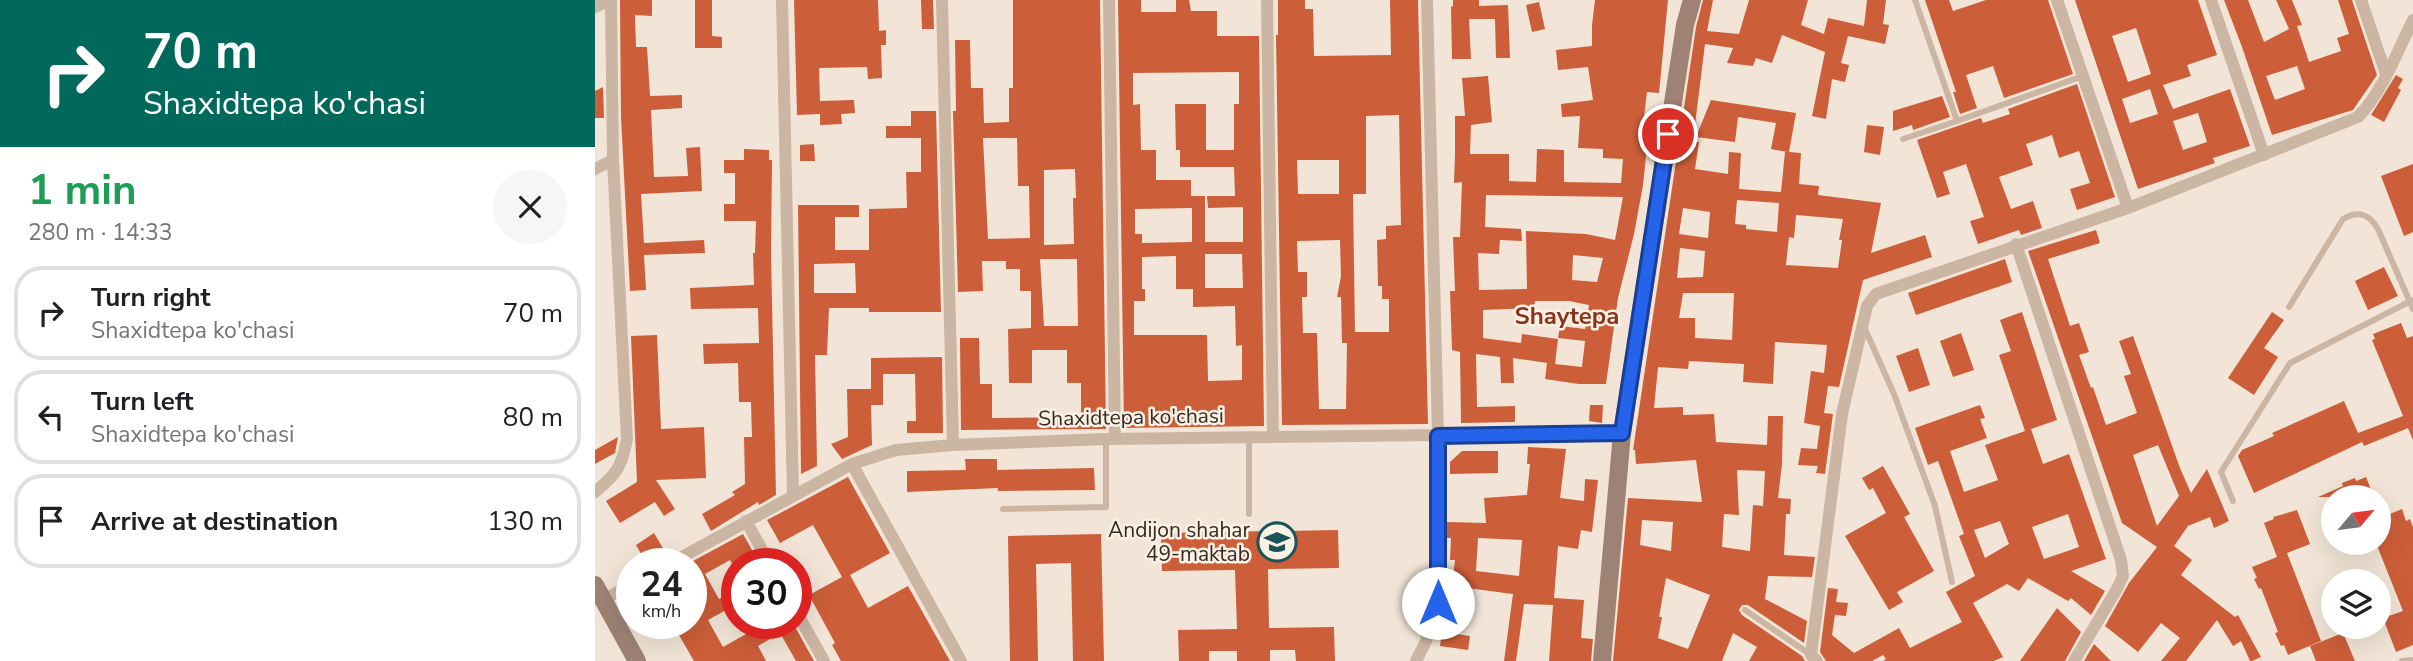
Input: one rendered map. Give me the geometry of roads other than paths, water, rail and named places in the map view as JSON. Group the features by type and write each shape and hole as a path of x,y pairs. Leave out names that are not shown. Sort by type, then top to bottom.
{"street":[{"path":"595,7 611,0 613,160 627,439 622,465 609,481 595,492"},
{"path":"782,0 793,496"},
{"path":"942,0 953,445"},
{"path":"1109,0 1110,439"},
{"path":"1267,0 1273,437"},
{"path":"1416,661 1426,641 1438,603 1438,436 1427,0"},
{"path":"1602,661 1622,433 1685,25 1692,0"},
{"path":"2057,0 2128,208"},
{"path":"2211,0 2264,155"},
{"path":"2361,0 2386,74"},
{"path":"1814,658 1842,414 1867,306 1876,293 2128,208 2358,117 2366,109 2386,74 2413,20"},
{"path":"595,169 613,160"},
{"path":"2015,244 2121,560 2123,576 2117,589 2074,661"},
{"name":"Shaxidtepa ko'chasi","path":"698,548 852,464 896,450 1110,439 1622,433"},
{"path":"852,464 961,661"},
{"path":"746,521 761,548"},
{"path":"599,592 637,661"},
{"path":"812,639 824,661"}],"lane":[{"path":"1915,0 1957,121"},
{"path":"1903,139 2083,76"},
{"path":"2289,307 2343,219 2352,214 2361,214 2372,219 2413,309"},
{"path":"2233,501 2221,472 2290,362 2411,301"},
{"path":"1864,327 1894,394 1935,506 1952,582"},
{"path":"1248,438 1249,514"},
{"path":"1003,509 1105,507 1110,439"},
{"path":"1745,610 1814,658"},
{"path":"2402,661 2413,660"}],"place":[{"name":"Andijon shahar 49-maktab","path":"1277,542"}],"district":[{"name":"Shaytepa","path":"1567,316"}]}
